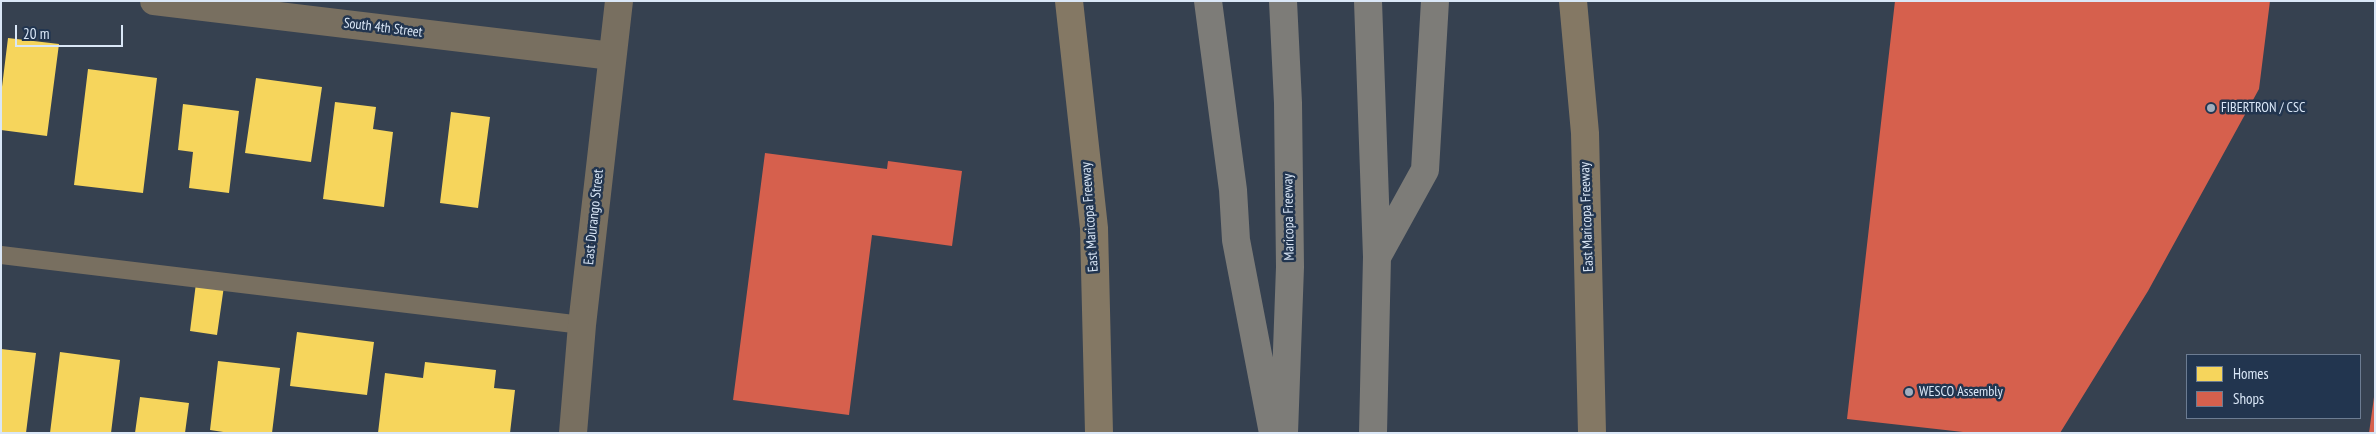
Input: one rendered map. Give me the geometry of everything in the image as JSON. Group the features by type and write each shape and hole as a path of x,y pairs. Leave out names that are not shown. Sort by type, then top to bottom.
{"highway":[{"path":"1208,1 1233,190 1236,240 1273,433"},
{"name":"Maricopa Freeway","path":"1283,1 1288,103 1290,267 1284,433"},
{"path":"1368,1 1377,257 1373,433"},
{"path":"1377,257 1425,170 1435,1"}],"main road":[{"name":"East Maricopa Freeway","path":"1069,1 1094,228 1099,433"},
{"name":"East Maricopa Freeway","path":"1573,1 1585,133 1592,433"}],"street":[{"name":"South 4th Street","path":"154,1 612,56"},
{"name":"East Durango Street","path":"573,433 582,325 618,1"}],"lane":[{"path":"1,255 582,325"}],"building: Homes":[{"path":"8,38 59,44 47,136 1,130 1,95"},
{"path":"88,69 157,78 143,193 74,185"},
{"path":"256,78 322,87 311,162 245,153"},
{"path":"335,102 376,107 373,129 393,132 384,207 323,199"},
{"path":"183,104 239,111 229,193 189,188 193,152 178,150"},
{"path":"451,112 490,117 478,208 440,203"},
{"path":"196,283 224,286 217,335 190,331"},
{"path":"297,332 374,342 367,395 290,386"},
{"path":"1,349 36,353 26,433 1,433"},
{"path":"60,352 120,360 111,433 50,433"},
{"path":"218,361 280,368 272,433 230,433 210,430"},
{"path":"425,362 496,370 494,388 515,390 510,433 378,433 385,373 423,378"},
{"path":"140,397 189,403 185,433 135,433"}],"building: Shops":[{"path":"1895,1 2270,1 2259,89 2148,291 2060,433 1972,433 1847,419"},
{"path":"765,153 887,169 888,161 962,171 952,246 872,235 849,415 733,400"},
{"path":"2374,397 2375,433 2369,433"}],"place":[{"name":"FIBERTRON / CSC","path":"2211,108"},
{"name":"WESCO Assembly","path":"1909,392"}]}
